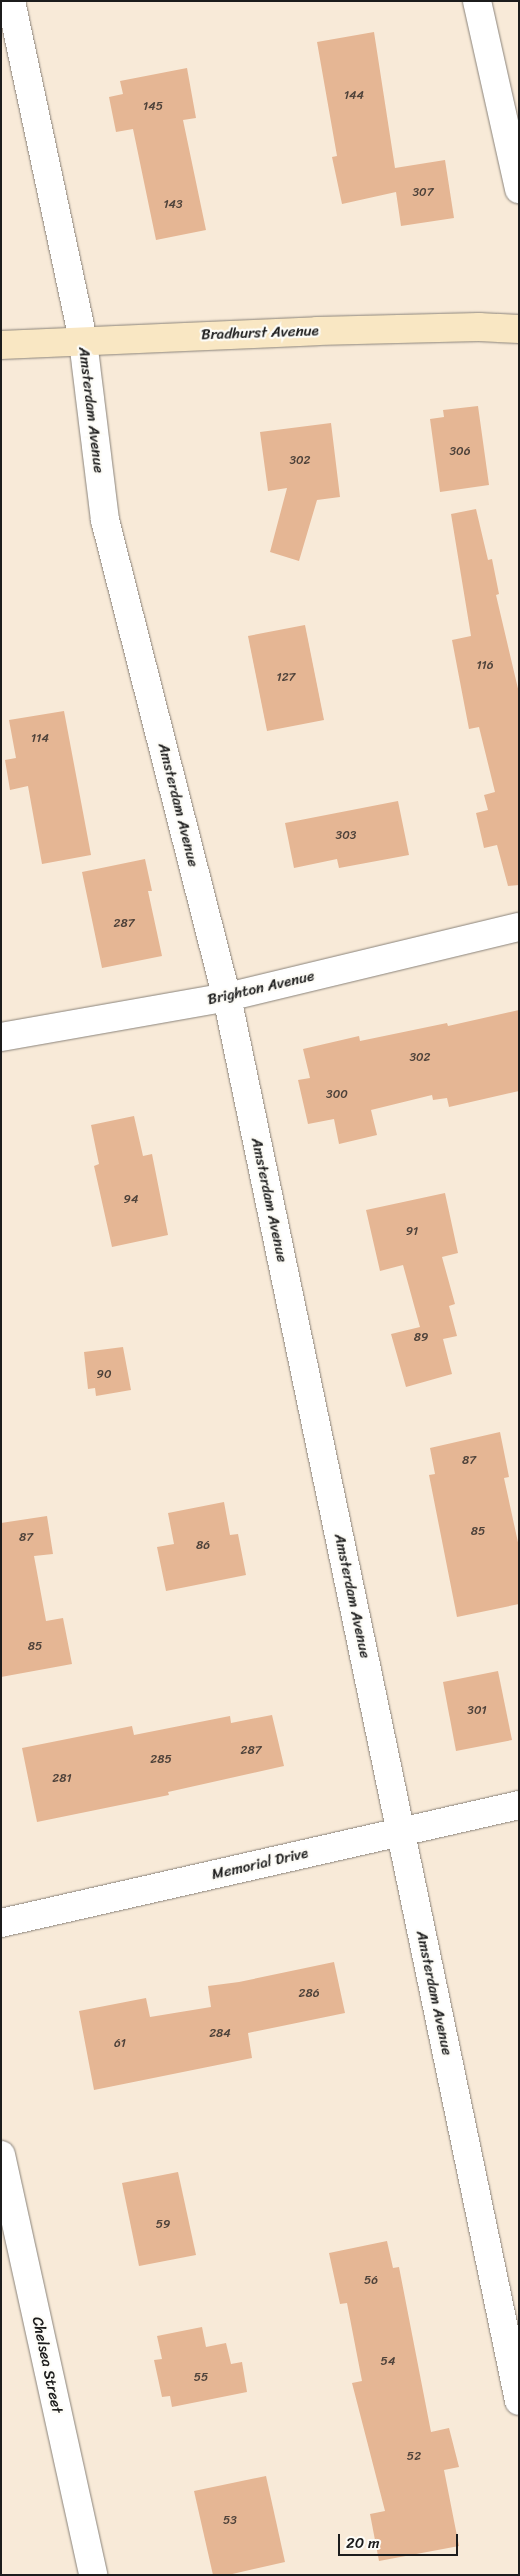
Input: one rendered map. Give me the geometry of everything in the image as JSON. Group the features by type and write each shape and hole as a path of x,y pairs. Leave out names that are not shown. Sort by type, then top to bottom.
{"main road":[{"name":"Bradhurst Avenue","path":"1,345 362,330 519,329"}],"street":[{"name":"Amsterdam Avenue","path":"11,1 83,341 105,520 227,997 519,2401"},
{"path":"477,1 519,189"},
{"name":"Brighton Avenue","path":"1,1038 227,997 519,927"},
{"name":"Memorial Drive","path":"1,1923 519,1805"},
{"name":"Chelsea Street","path":"1,2155 93,2575"}],"building":[{"path":"374,32 395,168 445,160 454,218 401,226 396,192 342,204 332,157 337,156 317,42"},
{"path":"187,68 196,118 183,120 206,230 156,240 133,129 116,132 109,97 123,94 120,81"},
{"path":"478,406 489,485 440,492 430,419 444,417 443,410"},
{"path":"331,423 340,497 317,500 299,561 270,552 287,488 268,491 260,432"},
{"path":"476,509 488,560 492,559 499,594 496,595 519,693 519,885 508,886 497,845 484,848 476,813 488,810 484,795 495,792 479,727 469,729 452,640 471,636 451,514"},
{"path":"305,625 324,720 267,731 248,636"},
{"path":"64,711 91,855 42,864 28,786 10,790 5,760 16,758 9,720"},
{"path":"398,801 409,855 339,868 337,859 294,868 285,823"},
{"path":"145,859 152,891 148,891 162,956 102,968 82,872"},
{"path":"519,1010 519,1091 449,1107 447,1098 433,1100 432,1095 371,1110 377,1135 339,1144 334,1119 308,1124 298,1080 310,1078 303,1049 359,1036 360,1041 447,1023 448,1026"},
{"path":"134,1116 143,1156 152,1154 168,1235 112,1247 94,1166 99,1164 91,1125"},
{"path":"445,1193 458,1253 442,1257 455,1304 449,1306 457,1336 443,1339 452,1374 406,1387 391,1334 420,1327 403,1265 380,1271 366,1210"},
{"path":"123,1347 131,1390 96,1396 95,1388 88,1389 84,1352"},
{"path":"500,1432 509,1477 504,1478 519,1547 519,1604 457,1617 429,1475 435,1474 430,1448"},
{"path":"224,1502 230,1535 238,1534 246,1575 166,1591 157,1547 174,1544 168,1513"},
{"path":"47,1516 53,1554 34,1556 46,1621 63,1618 72,1664 1,1677 1,1523"},
{"path":"498,1671 512,1740 456,1751 443,1682"},
{"path":"272,1715 284,1766 168,1792 169,1795 37,1822 22,1748 132,1726 134,1735 230,1716 231,1723"},
{"path":"334,1962 345,2013 248,2033 252,2058 94,2090 79,2011 146,1998 150,2017 211,2007 208,1986 239,1982"},
{"path":"178,2172 196,2255 139,2266 122,2183"},
{"path":"387,2241 393,2268 399,2267 431,2432 449,2428 459,2467 444,2470 459,2546 379,2561 370,2514 385,2511 352,2383 362,2381 347,2303 340,2304 329,2253"},
{"path":"202,2327 206,2347 226,2343 231,2364 242,2362 247,2392 172,2407 170,2396 162,2397 154,2360 162,2359 157,2336"},
{"path":"266,2476 285,2562 228,2575 213,2575 194,2491"}]}
